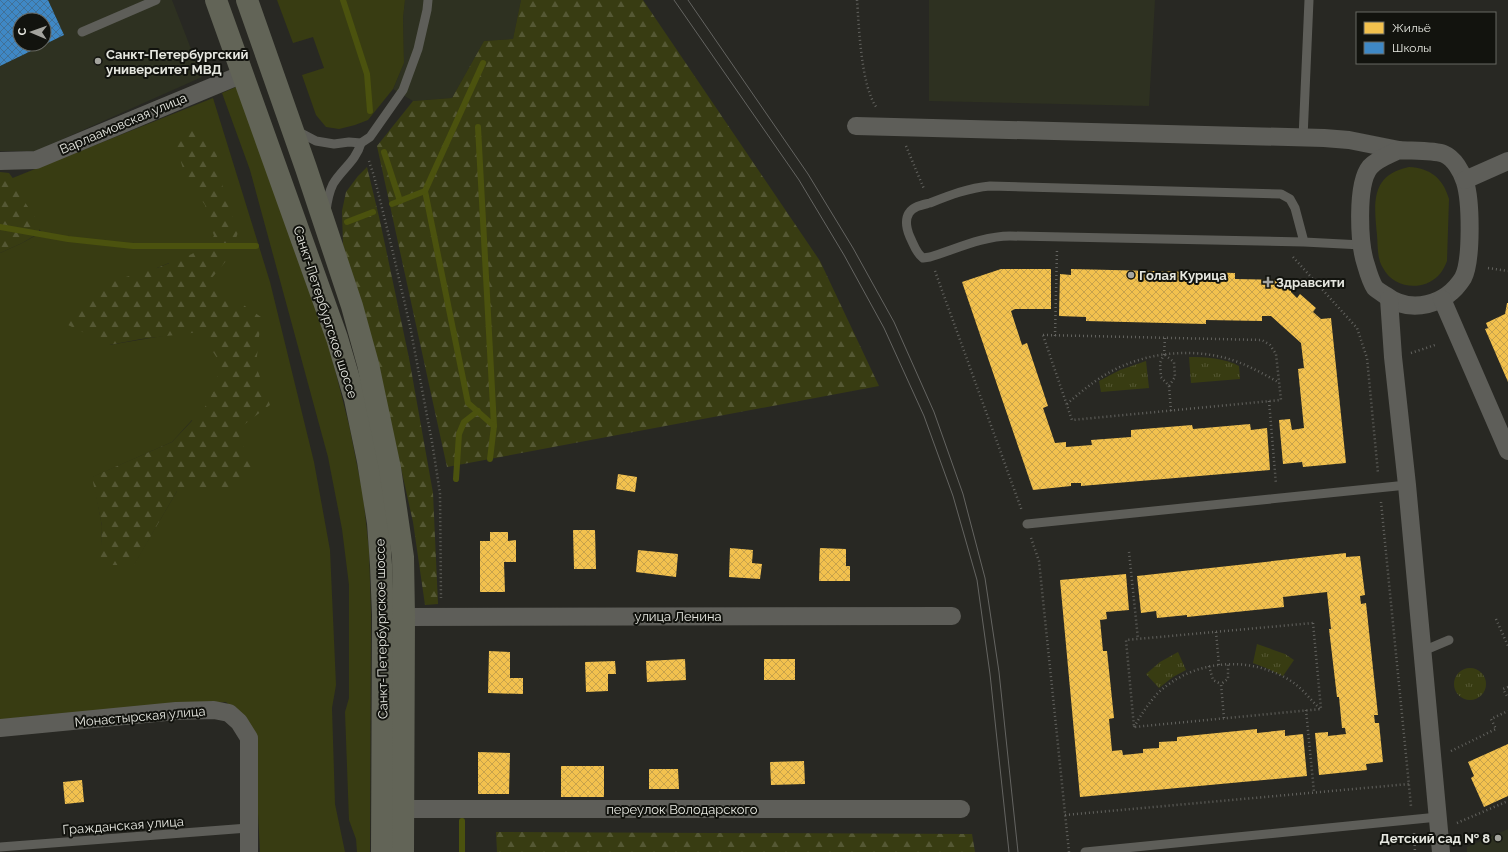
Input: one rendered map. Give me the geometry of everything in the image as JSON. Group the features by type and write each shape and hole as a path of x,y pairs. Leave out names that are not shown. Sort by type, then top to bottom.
{"main road":[{"name":"Санкт-Петербургское шоссе","path":"216,0 244,74 337,338 355,399 368,461 378,523 383,615 382,852"},
{"name":"Санкт-Петербургское шоссе","path":"247,0 352,306 368,364 390,468 402,557 404,617 403,852"}],"street":[{"name":"Варлаамовская улица","path":"0,161 36,160 244,74"},
{"path":"856,126 1349,140 1399,150 1444,154 1454,161 1465,180 1469,205 1469,252 1463,277 1453,290 1442,299 1429,304 1414,307 1401,304 1390,299 1375,288 1366,264 1362,245 1360,206 1363,184 1370,168 1383,158 1399,150"},
{"path":"1465,180 1508,161"},
{"path":"1390,299 1393,357 1407,485 1422,651 1446,821 1441,852"},
{"path":"1442,299 1508,451"},
{"name":"улица Ленина","path":"404,617 952,616"},
{"name":"Монастырская улица","path":"0,728 176,711 214,710 229,713 239,722 248,738 249,852"},
{"name":"переулок Володарского","path":"402,809 961,809"}],"lane":[{"path":"82,32 156,0"},
{"path":"291,128 316,141 334,144 349,142 361,143 370,137 403,90 418,49 428,0"},
{"path":"1303,138 1309,0"},
{"path":"324,224 328,198 333,184 358,153 361,143"},
{"path":"1304,242 1295,208 1290,199 1281,194 990,186 960,191 915,207 908,214 906,222 907,230 917,252 923,258 999,236 1304,242 1362,245"},
{"path":"1027,524 1407,485"},
{"path":"1422,651 1448,640"},
{"path":"1085,852 1412,820 1446,821"},
{"name":"Гражданская улица","path":"0,847 248,828"}],"path":[{"path":"856,0 867,87 872,102 878,108"},
{"path":"899,127 929,203"},
{"path":"367,154 390,240 410,326 432,442 440,493 442,605"},
{"path":"1055,336 1057,246"},
{"path":"1286,256 1293,256 1357,328 1367,358 1415,852"},
{"path":"930,257 1039,561 1068,852"},
{"path":"1488,268 1508,271"},
{"path":"1043,335 1055,336 1262,340 1270,345 1276,354 1281,400 1072,420 1043,335"},
{"path":"1165,338 1164,354 1160,363 1161,377 1169,386 1171,411"},
{"path":"1066,404 1101,377 1124,365 1164,354 1204,354 1223,358 1243,364 1279,382"},
{"path":"1164,354 1174,362 1175,377 1169,386"},
{"path":"1269,401 1276,490"},
{"path":"1129,552 1138,639"},
{"path":"1496,619 1508,646"},
{"path":"1134,727 1126,640 1312,623 1321,709"},
{"path":"1216,632 1219,665"},
{"path":"1134,727 1148,704 1164,688 1187,674 1209,666 1228,664 1247,665 1270,671 1292,682 1321,709"},
{"path":"1221,684 1228,679 1228,664"},
{"path":"1209,666 1213,680 1221,684"},
{"path":"1221,684 1224,718"},
{"path":"1508,687 1503,689 1508,698"},
{"path":"1134,727 1321,709"},
{"path":"1306,710 1314,792"},
{"path":"1447,753 1496,729 1492,719 1508,711"},
{"path":"1065,815 1408,784"},
{"path":"1446,821 1508,801"}],"shaded area":[{"name":"Санкт-Петербургский университет МВД","path":"0,0 172,0 202,77 36,151 0,151"},
{"path":"405,0 521,0 513,39 484,41 452,98 413,101 393,89 404,63 403,18"},
{"path":"929,0 1155,0 1149,106 929,101"},
{"name":"Детский сад № 8","path":"1508,829 1508,852 1467,852 1467,847"}],"green space":[{"path":"277,0 405,0 403,18 404,63 393,89 368,120 339,129 326,127 316,115 302,75 324,68 313,37 293,43"},
{"path":"521,0 643,0 820,261 879,386 447,467 377,146 413,101 452,98 484,41 513,39"},
{"path":"238,86 329,346 349,425 363,495 369,550 371,615 370,852 357,852 356,839 349,820 345,712 349,698 349,585 342,529 328,457 250,170 222,93"},
{"path":"213,98 270,282 314,462 330,550 336,685 332,708 335,804 345,852 260,852 254,737 249,724 226,702 31,716 0,720 0,253 42,232 24,216 0,183","holes":["169,263 180,333 109,345 157,268","192,420 201,491 177,491 134,564 101,565 102,526 93,477 172,442"]},
{"path":"187,125 201,129 215,145 223,189 238,232 231,255 206,285 239,302 261,317 256,366 270,405 237,430 253,471 235,491 177,491 134,565 100,565 102,526 92,477 172,442 205,407 217,385 217,358 200,332 141,339 109,345 66,324 91,292 119,279 157,268 192,254 214,236 205,205 186,178 176,146"},
{"path":"367,167 409,358 433,493 438,604 425,605 413,522 377,361 343,245 342,211 346,192"},
{"path":"1409,167 1423,169 1435,176 1443,185 1449,199 1447,261 1438,276 1431,281 1416,286 1401,284 1388,275 1383,268 1379,257 1375,212 1377,192 1381,184 1387,177 1396,171"},
{"path":"0,172 9,173 20,188 24,201 39,223 39,233 0,253"},
{"path":"1189,357 1215,358 1233,363 1239,366 1240,379 1191,383"},
{"path":"1146,361 1149,388 1101,392 1099,381 1120,370"},
{"path":"1257,644 1285,654 1294,660 1283,676 1253,663"},
{"path":"1178,652 1186,670 1173,677 1159,688 1146,674 1160,662"},
{"path":"1470,668 1476,669 1483,675 1486,684 1485,690 1479,697 1470,700 1464,699 1457,693 1454,684 1455,678 1461,671"},
{"path":"496,832 972,834 975,852 497,852"}],"building: Жильё":[{"path":"1001,269 1051,269 1051,309 1015,309 1011,311 1022,345 1027,343 1048,406 1043,408 1055,443 1066,442 1066,447 1092,445 1091,440 1131,437 1131,430 1192,425 1193,429 1250,424 1251,430 1267,428 1270,470 1081,486 1081,483 1071,483 1071,486 1033,490 962,282"},
{"path":"1071,269 1235,273 1235,279 1291,280 1291,292 1297,298 1300,294 1316,308 1313,312 1321,319 1331,318 1346,463 1303,467 1302,462 1283,464 1279,420 1290,419 1292,430 1304,428 1298,369 1304,368 1301,343 1271,316 1262,316 1262,321 1206,320 1206,324 1086,321 1086,317 1059,316 1060,274 1071,275"},
{"path":"1507,303 1508,382 1485,329 1488,328 1486,323 1505,314"},
{"path":"618,474 637,477 635,492 616,489"},
{"path":"573,530 595,530 596,569 574,569"},
{"path":"490,532 508,532 508,541 516,540 516,562 504,562 505,592 480,592 480,541 490,541"},
{"path":"730,548 753,550 752,563 762,564 760,579 729,577"},
{"path":"820,548 846,549 846,566 850,566 850,581 819,581"},
{"path":"638,550 678,554 676,577 636,572"},
{"path":"1346,553 1346,557 1360,556 1365,595 1360,596 1361,604 1366,603 1378,715 1374,715 1375,723 1379,723 1383,762 1366,764 1367,770 1319,775 1315,733 1328,732 1328,736 1346,734 1345,728 1342,728 1339,697 1337,697 1329,629 1331,629 1327,592 1283,597 1284,607 1187,617 1187,615 1157,618 1156,611 1141,613 1137,576"},
{"path":"1126,574 1129,610 1106,612 1107,619 1100,620 1103,651 1107,651 1114,718 1109,719 1112,751 1122,750 1123,755 1143,753 1143,749 1159,748 1159,742 1177,741 1177,737 1257,729 1257,733 1285,730 1285,736 1303,734 1307,776 1080,797 1060,580"},
{"path":"489,651 510,652 510,678 523,678 523,694 488,693"},
{"path":"685,659 686,680 647,682 646,661"},
{"path":"764,659 795,659 795,680 764,680"},
{"path":"615,661 616,674 608,674 608,691 586,692 585,662"},
{"path":"1508,744 1508,796 1484,807 1471,778 1474,776 1468,762"},
{"path":"478,752 510,753 509,794 478,794"},
{"path":"804,761 805,784 771,785 770,762"},
{"path":"561,766 604,766 604,797 561,797"},
{"path":"649,769 678,769 679,789 649,789"},
{"path":"82,780 84,802 65,804 63,782"}],"building: Школы":[{"path":"0,0 48,0 64,35 52,41 52,12 12,12 12,52 29,52 0,66"}],"waterway":[{"path":"343,0 367,74 370,111"},
{"path":"392,204 425,191 483,63"},
{"path":"478,127 494,426 490,459"},
{"path":"384,152 400,201"},
{"path":"425,191 468,403 494,426"},
{"path":"347,222 373,212"},
{"path":"0,227 68,239 133,246 256,246"},
{"path":"456,479 459,434 464,422 478,411"},
{"path":"462,821 462,852"}],"tram line":[{"path":"674,0 799,180 844,255 884,328 924,416 953,496 977,580 990,674 1009,852"},
{"path":"688,0 808,174 853,248 894,322 934,412 963,494 985,578 999,672 1018,852"}],"place":[{"name":"Санкт-Петербургский университет МВД","path":"98,61"},
{"name":"Голая Курица","path":"1131,275"},
{"name":"Здравсити","path":"1268,282"},
{"name":"Детский сад № 8","path":"1498,838"}]}
